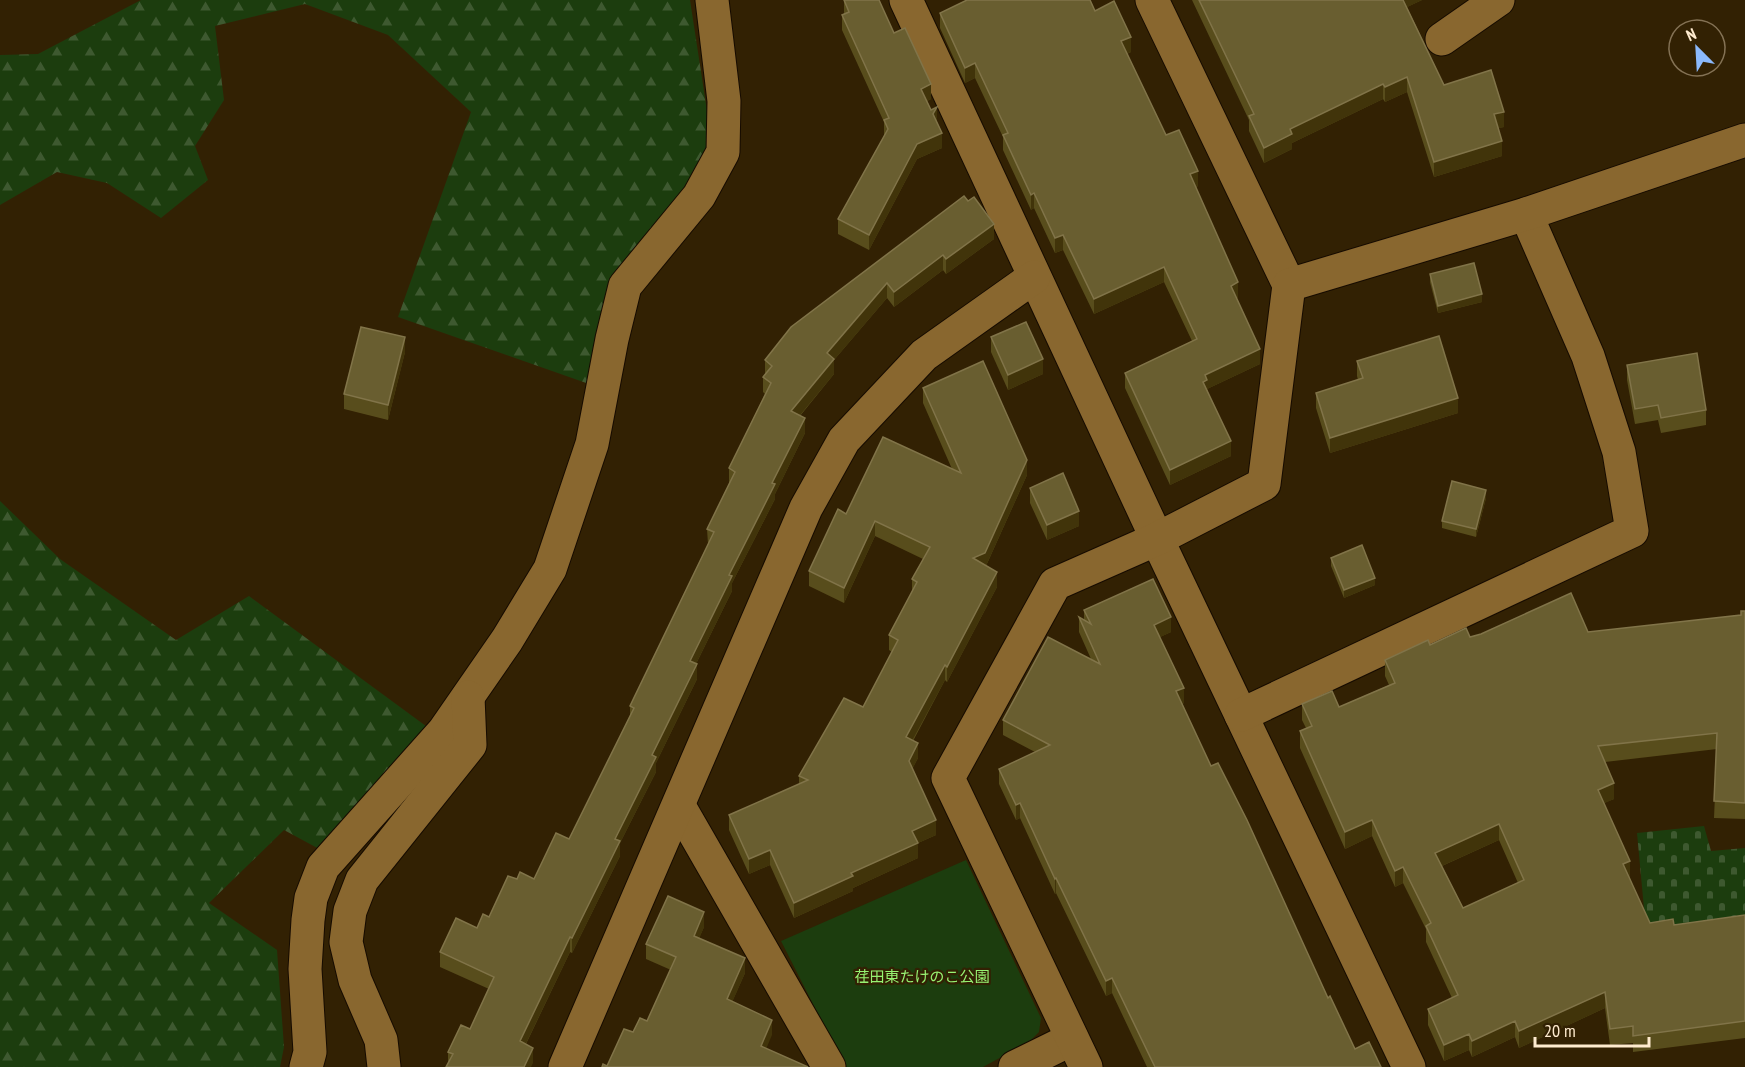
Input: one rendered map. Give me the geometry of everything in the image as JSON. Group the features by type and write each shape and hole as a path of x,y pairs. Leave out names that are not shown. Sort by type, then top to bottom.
{"street":[{"path":"306,1067 310,1052 305,969 308,920 311,898 323,867 444,731 507,640 549,569 592,444 612,339 625,286 699,196 723,152 724,101 712,0"},
{"path":"906,0 1157,539 1409,1067"},
{"path":"1015,1067 1079,1053 948,777 1055,584 1157,539 1264,484 1289,285 1152,0"},
{"path":"1442,39 1498,0"},
{"path":"1289,285 1526,214 1745,140"},
{"path":"1241,715 1632,531 1619,452 1588,356 1526,214"},
{"path":"565,1067 806,508 844,440 924,355 1034,277"},
{"path":"384,1067 381,1040 355,980 346,942 350,911 362,880 470,746 468,697"},
{"path":"679,806 829,1067"}],"green space":[{"path":"141,0 690,0 713,150 589,384 398,317 471,112 388,35 305,4 215,26 224,100 195,146 208,180 161,218 107,183 57,172 0,205 0,55 38,54"},
{"path":"0,501 60,559 176,640 249,596 430,729 321,850 284,830 209,903 277,950 284,1047 280,1067 0,1067"},
{"path":"1704,826 1711,851 1745,848 1745,920 1646,930 1637,833"},
{"name":"荏田東たけのこ公園","path":"966,860 1041,1018 1039,1032 1029,1042 983,1067 845,1067 781,941"}],"building":[{"path":"844,0 879,0 894,33 905,28 931,84 921,89 931,110 937,107 933,114 942,133 917,144 869,235 838,219 888,129 884,120 889,118 842,15 849,12"},
{"path":"967,0 1090,0 1095,11 1114,1 1131,37 1121,41 1166,135 1179,130 1198,171 1190,174 1238,282 1231,286 1260,349 1205,375 1207,380 1203,382 1231,441 1170,470 1125,373 1197,339 1164,267 1094,299 1063,235 1055,238 1034,193 1031,195 1003,135 1008,133 975,63 965,68 940,13"},
{"path":"1199,0 1403,0 1444,85 1491,70 1504,112 1494,114 1502,141 1434,162 1407,77 1385,87 1383,84 1290,129 1292,134 1264,148 1249,116 1254,114"},
{"path":"964,196 968,201 974,197 994,224 946,259 943,255 894,292 887,283 827,353 834,359 791,411 805,418 772,483 775,484 729,575 732,576 690,661 697,664 652,755 656,757 615,839 620,841 520,1041 533,1048 524,1067 446,1067 453,1054 448,1052 461,1025 470,1029 494,977 440,952 456,918 477,928 483,914 489,917 508,876 517,879 520,872 534,879 556,833 569,839 634,708 630,706 714,532 707,529 735,472 729,468 771,383 763,377 772,366 765,360 791,327"},
{"path":"1474,263 1482,294 1438,306 1430,274"},
{"path":"1026,322 1043,359 1008,375 991,337"},
{"path":"361,327 405,337 388,405 344,394"},
{"path":"1439,336 1458,398 1330,438 1316,393 1363,378 1357,361"},
{"path":"1697,353 1706,410 1661,418 1658,405 1635,409 1627,365"},
{"path":"983,361 1027,460 985,553 973,558 997,572 947,667 945,665 906,737 918,743 909,761 936,820 912,831 918,843 851,873 853,876 794,903 770,850 749,859 729,815 808,780 799,776 844,698 863,707 898,640 889,635 917,582 912,579 930,547 875,521 844,588 809,571 838,509 846,514 883,437 961,473 923,388"},
{"path":"1063,473 1079,511 1047,525 1030,488"},
{"path":"1452,481 1486,490 1476,529 1442,521"},
{"path":"1362,545 1375,578 1344,590 1331,558"},
{"path":"1153,579 1171,617 1154,625 1184,688 1176,691 1211,766 1218,763 1247,820 1328,998 1330,996 1355,1049 1369,1042 1381,1067 1155,1067 1112,978 1106,981 1020,803 1016,805 999,769 1050,745 1003,720 1048,637 1100,664 1079,617 1091,624 1084,610"},
{"path":"1571,593 1588,632 1741,615 1741,611 1745,611 1745,803 1714,801 1717,733 1598,746 1614,783 1598,790 1630,861 1623,864 1650,923 1673,919 1674,925 1745,915 1745,1021 1633,1036 1633,1026 1610,1029 1605,992 1519,1031 1515,1021 1472,1041 1469,1034 1444,1045 1428,1009 1458,995 1426,926 1431,923 1403,867 1395,871 1372,820 1345,832 1300,731 1312,726 1302,704 1332,691 1339,707 1395,683 1385,660 1428,640 1430,645 1466,628 1470,637","holes":["1499,824 1524,880 1463,908 1435,853"]},
{"path":"668,896 704,912 694,936 745,958 727,999 772,1020 761,1046 808,1067 602,1067 603,1064 607,1066 624,1029 633,1032 640,1018 647,1021 676,957 646,944"}]}
